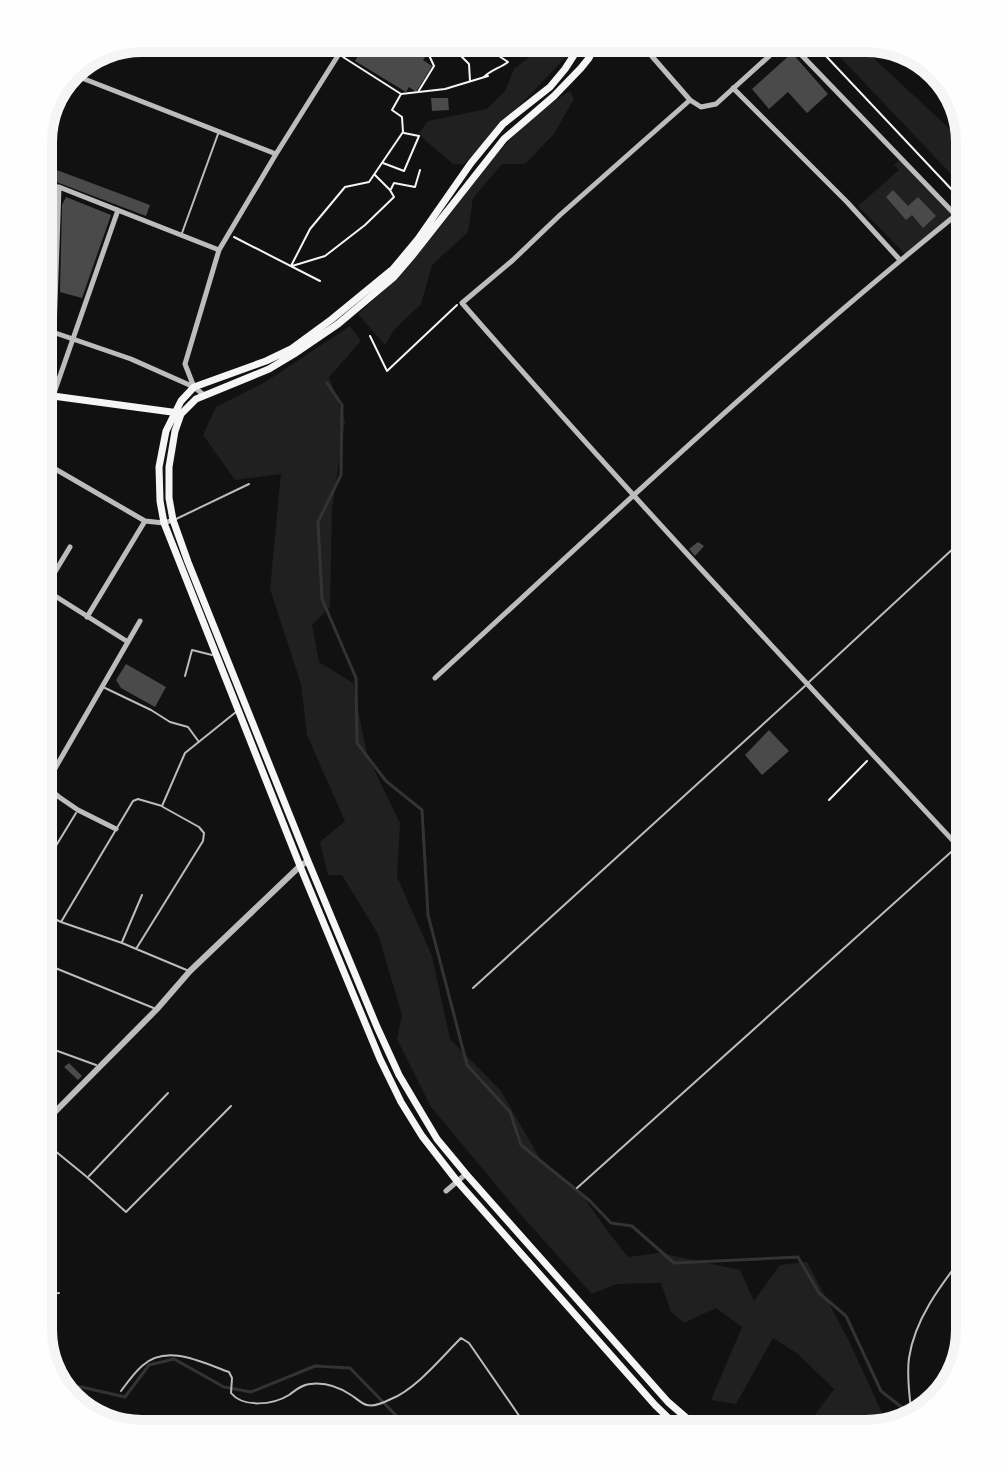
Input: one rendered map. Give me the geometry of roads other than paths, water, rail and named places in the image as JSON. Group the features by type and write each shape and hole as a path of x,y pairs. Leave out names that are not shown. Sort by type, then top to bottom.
{"main road":[{"path":"576,52 550,87 503,124 393,269 291,349 194,387 181,401 169,467 169,498 173,520 300,866 401,1102 422,1136 457,1181 669,1420"},
{"path":"592,52 554,96 504,139 394,277 338,324 294,354 269,369 196,399 178,413 166,431 159,467 160,501 164,523 217,657 242,708 399,1075 437,1139 466,1174 668,1402 688,1420"},
{"path":"53,396 178,413"},
{"path":"667,1418 680,1413"}],"street":[{"path":"194,387 185,364 219,250 340,52"},
{"path":"648,52 690,100 701,107 716,104 774,52"},
{"path":"435,678 782,360 956,215 799,52"},
{"path":"79,77 276,154"},
{"path":"733,88 900,260"},
{"path":"690,100 462,303 633,494 956,844"},
{"path":"52,187 219,250"},
{"path":"59,187 54,332 131,359 194,387 204,395"},
{"path":"53,396 118,210"},
{"path":"52,467 145,521 164,523 173,520"},
{"path":"87,617 145,521"},
{"path":"52,572 70,547"},
{"path":"52,595 128,642"},
{"path":"52,775 140,621"},
{"path":"52,791 78,810 116,829"},
{"path":"52,1115 157,1009 190,971 308,861"},
{"path":"446,1191 466,1174"}],"lane":[{"path":"182,234 218,133"},
{"path":"173,520 249,484"},
{"path":"473,988 956,546"},
{"path":"185,676 192,650 217,657"},
{"path":"103,687 170,722 188,727 199,743"},
{"path":"162,806 185,753 242,708"},
{"path":"61,922 133,801 138,799 162,806 199,827 204,833 203,841 136,949"},
{"path":"54,849 78,810"},
{"path":"577,1188 956,848"},
{"path":"122,943 142,895"},
{"path":"52,918 190,971"},
{"path":"52,967 157,1009"},
{"path":"52,1049 100,1067"},
{"path":"87,1177 168,1093"},
{"path":"52,1148 126,1212 231,1106"},
{"path":"911,1408 908,1359 915,1335 924,1312 956,1267"},
{"path":"52,1294 59,1293"},
{"path":"121,1391 142,1365 178,1355 229,1372 231,1393 235,1398 252,1403 288,1396 295,1389 308,1384 324,1384 339,1388 366,1405 377,1404 409,1390 461,1338 469,1343 525,1420"}],"waterway":[{"path":"327,383 342,405 341,475 318,522 322,599 356,678 357,743 386,781 422,810 428,915 467,1065 510,1112 521,1145 590,1201 611,1223 632,1226 674,1263 798,1257 819,1293 846,1316 881,1391 906,1410"},
{"path":"73,1387 125,1397 149,1365 174,1359 224,1387 251,1392 315,1366 350,1368 400,1420"}]}
